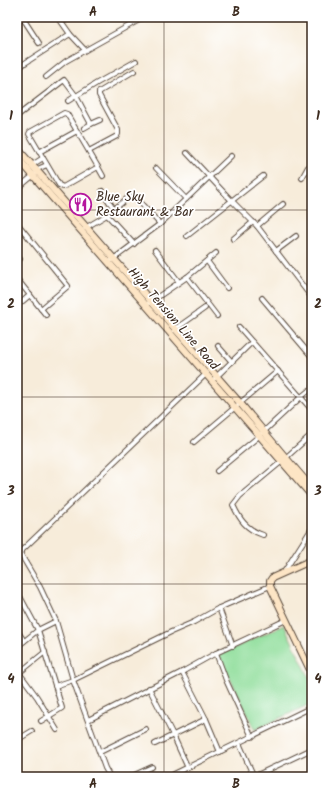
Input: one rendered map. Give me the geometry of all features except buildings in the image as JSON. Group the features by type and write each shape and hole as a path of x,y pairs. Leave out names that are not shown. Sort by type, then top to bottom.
{"main road":[{"path":"17,148 34,171"},
{"name":"High Tension Line Road","path":"17,157 34,171 214,379 235,407 262,434"},
{"path":"214,379 240,403 262,434 312,496"},
{"path":"284,460 312,488"},
{"path":"312,560 272,578 270,581 270,586 312,673"}],"street":[{"path":"17,22 23,17 39,43"},
{"path":"58,17 70,34 85,50"},
{"path":"46,77 66,61 141,19 140,17"},
{"path":"17,69 70,34"},
{"path":"68,101 136,61"},
{"path":"89,151 117,136 118,134 118,130 99,95 99,92 134,71"},
{"path":"17,116 64,80 76,96 91,124"},
{"path":"98,167 63,187 59,185 29,135 30,132 65,113 67,114 89,151 98,167 103,176"},
{"path":"84,128 100,120"},
{"path":"40,152 77,131"},
{"path":"187,152 257,226 312,298"},
{"path":"111,260 160,224 231,156"},
{"path":"17,189 34,171 43,158"},
{"path":"34,171 47,165"},
{"path":"302,178 308,167 312,167"},
{"path":"156,168 186,199"},
{"path":"187,236 262,176"},
{"path":"102,191 114,209"},
{"path":"84,229 107,215 130,196"},
{"path":"136,198 160,224"},
{"path":"257,226 283,204"},
{"path":"107,215 134,244"},
{"path":"233,239 252,222"},
{"path":"17,223 68,286 41,309"},
{"path":"276,251 296,236"},
{"path":"155,250 179,282"},
{"path":"149,303 187,277 216,253"},
{"path":"207,261 227,288"},
{"path":"187,277 217,316"},
{"path":"17,279 46,315"},
{"path":"17,306 30,295"},
{"path":"262,298 312,357"},
{"path":"173,331 205,308"},
{"path":"239,327 312,410"},
{"path":"214,379 252,342"},
{"path":"218,346 232,362"},
{"path":"194,442 278,371"},
{"path":"110,777 73,680 56,620 40,587 18,554 208,372"},
{"path":"217,471 262,434 312,388"},
{"path":"263,535 254,532 246,526 233,505 240,496 284,460 312,434"},
{"path":"284,573 312,528"},
{"path":"55,686 73,680 194,622 219,608 270,586"},
{"path":"17,591 38,630 62,708 41,721"},
{"path":"219,608 233,646"},
{"path":"17,647 38,630 56,620"},
{"path":"88,720 216,653 286,620"},
{"path":"17,630 24,641"},
{"path":"45,652 18,672 57,730"},
{"path":"216,653 226,680 252,737"},
{"path":"182,672 206,719 220,752"},
{"path":"149,688 188,768"},
{"path":"174,774 312,707"},
{"path":"155,744 206,719"},
{"path":"100,752 146,729"},
{"path":"17,740 32,731"},
{"path":"239,743 253,777 312,749"},
{"path":"130,777 152,767"}],"green space":[{"path":"284,625 312,683 312,703 255,730 219,655"}],"place":[{"name":"Blue Sky Restaurant & Bar","path":"80,204"}]}
